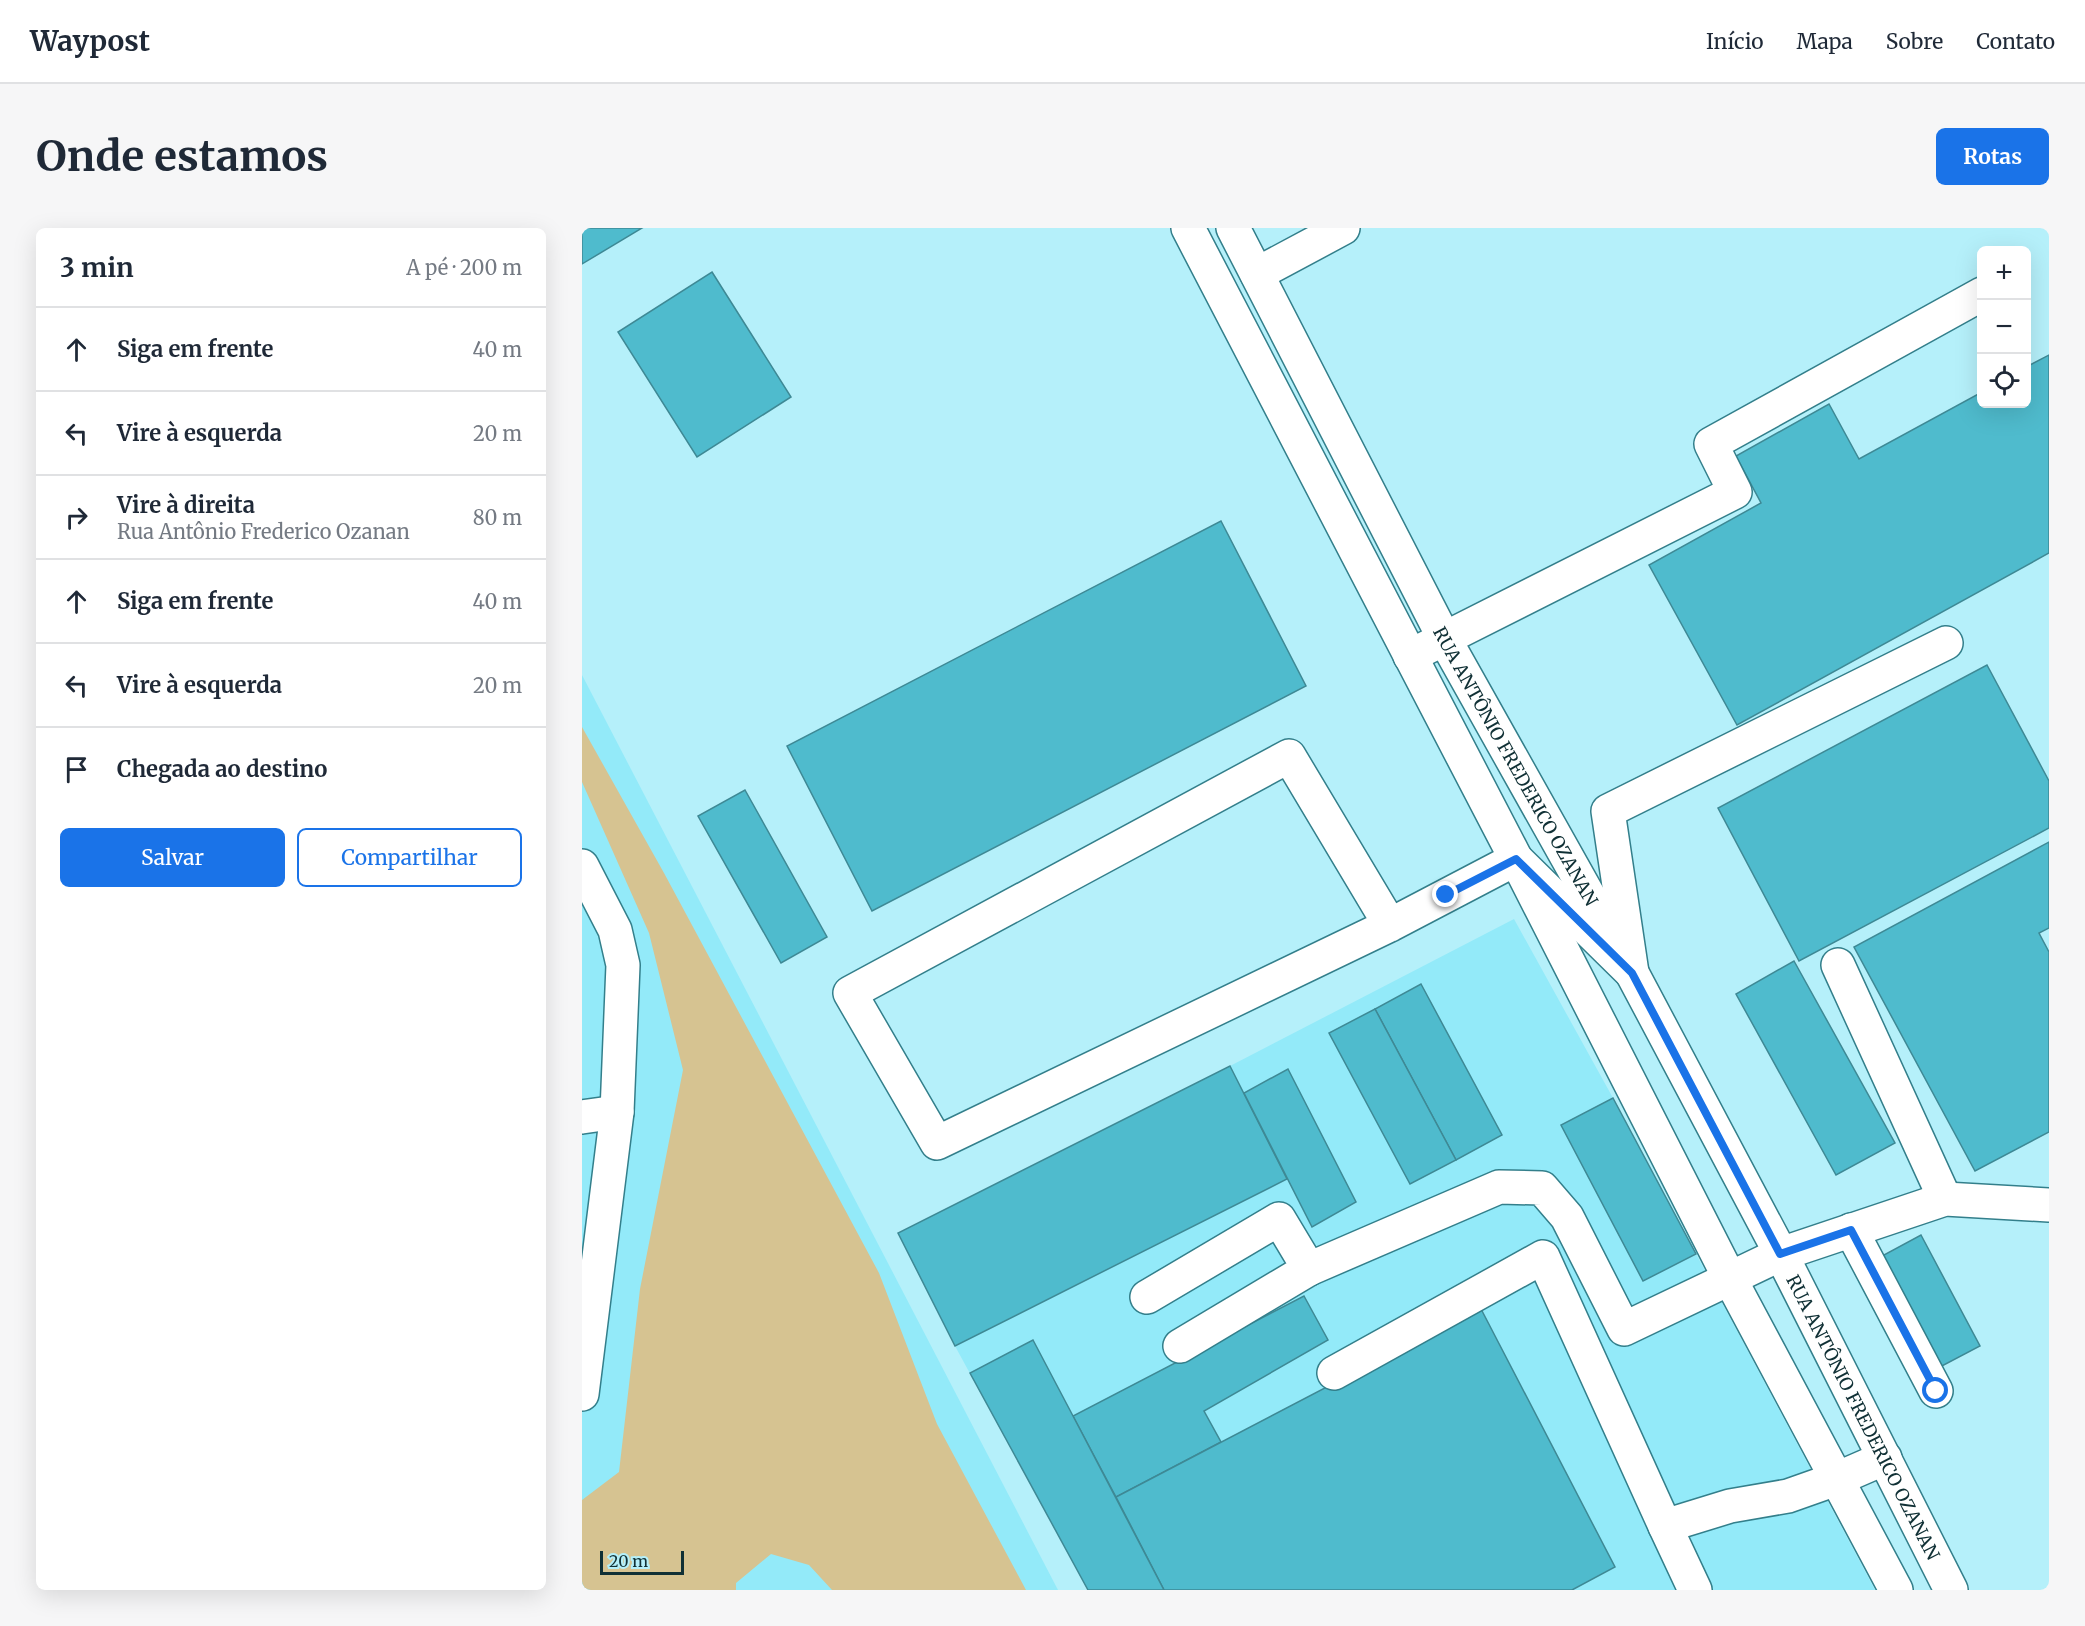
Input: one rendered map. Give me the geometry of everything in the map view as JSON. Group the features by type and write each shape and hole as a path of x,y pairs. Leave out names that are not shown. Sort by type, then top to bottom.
{"main road":[{"path":"1188,228 1516,859 1729,1276 1839,1478 1896,1590"},
{"name":"RUA ANTÔNIO FREDERICO OZANAN","path":"1233,228 1444,639 1632,973 1780,1254 1951,1590"},
{"path":"1257,274 1343,228"},
{"path":"1410,656 1735,492 1711,444 1977,297"},
{"path":"1632,973 1608,812 1946,643"},
{"path":"1390,925 1289,756 850,993 937,1143 1390,925 1516,859"},
{"path":"1516,859 1632,973"},
{"path":"582,866 615,930 623,966 617,1112 582,1394"},
{"path":"1838,965 1945,1199"},
{"path":"582,1116 617,1112"},
{"path":"1180,1346 1309,1269 1499,1187 1542,1188 1567,1217 1624,1329 1729,1276 1780,1254 1945,1199 2049,1205"},
{"path":"1147,1297 1279,1219 1309,1269"},
{"path":"1851,1230 1936,1391"},
{"path":"1334,1373 1543,1257 1695,1590"},
{"path":"1665,1526 1730,1506 1788,1496 1839,1478 1885,1458"}],"shaded area":[{"path":"582,675 980,1440 1058,1590 582,1590"},
{"path":"582,727 664,873 879,1273 937,1424 1026,1590 832,1590 809,1565 771,1554 736,1583 736,1590 582,1590 582,1500 619,1472 640,1289 683,1070 649,933 582,782"},
{"path":"1514,919 1613,1098 1875,1590 1088,1590 955,1346 898,1233 1230,1066"}],"building":[{"path":"582,228 642,228 582,264"},
{"path":"712,272 791,397 697,457 618,332"},
{"path":"2049,355 2049,553 1737,725 1649,565 1761,503 1736,456 1829,404 1859,459 1977,395 1977,408 2031,408 2031,364"},
{"path":"1221,521 1306,686 872,911 787,746"},
{"path":"1987,665 2049,781 2049,828 1799,961 1718,808"},
{"path":"745,790 827,937 781,963 698,816"},
{"path":"2049,842 2049,928 2039,933 2049,952 2049,1132 1975,1171 1854,947"},
{"path":"1794,961 1895,1143 1836,1175 1736,994"},
{"path":"1421,984 1502,1135 1456,1160 1375,1009"},
{"path":"1375,1009 1456,1160 1410,1184 1329,1033"},
{"path":"1230,1066 1287,1179 955,1346 898,1233"},
{"path":"1288,1069 1356,1202 1312,1227 1244,1093"},
{"path":"1613,1098 1696,1254 1643,1281 1561,1125"},
{"path":"1921,1235 1980,1346 1940,1367 1882,1256"},
{"path":"1304,1296 1328,1340 1204,1411 1221,1442 1116,1497 1073,1416"},
{"path":"1480,1307 1615,1567 1572,1590 1164,1590 1116,1497"},
{"path":"1033,1340 1164,1590 1088,1590 970,1373"}],"route":[{"path":"1446,895 1516,859 1632,973 1780,1254 1851,1230 1936,1391"}]}
